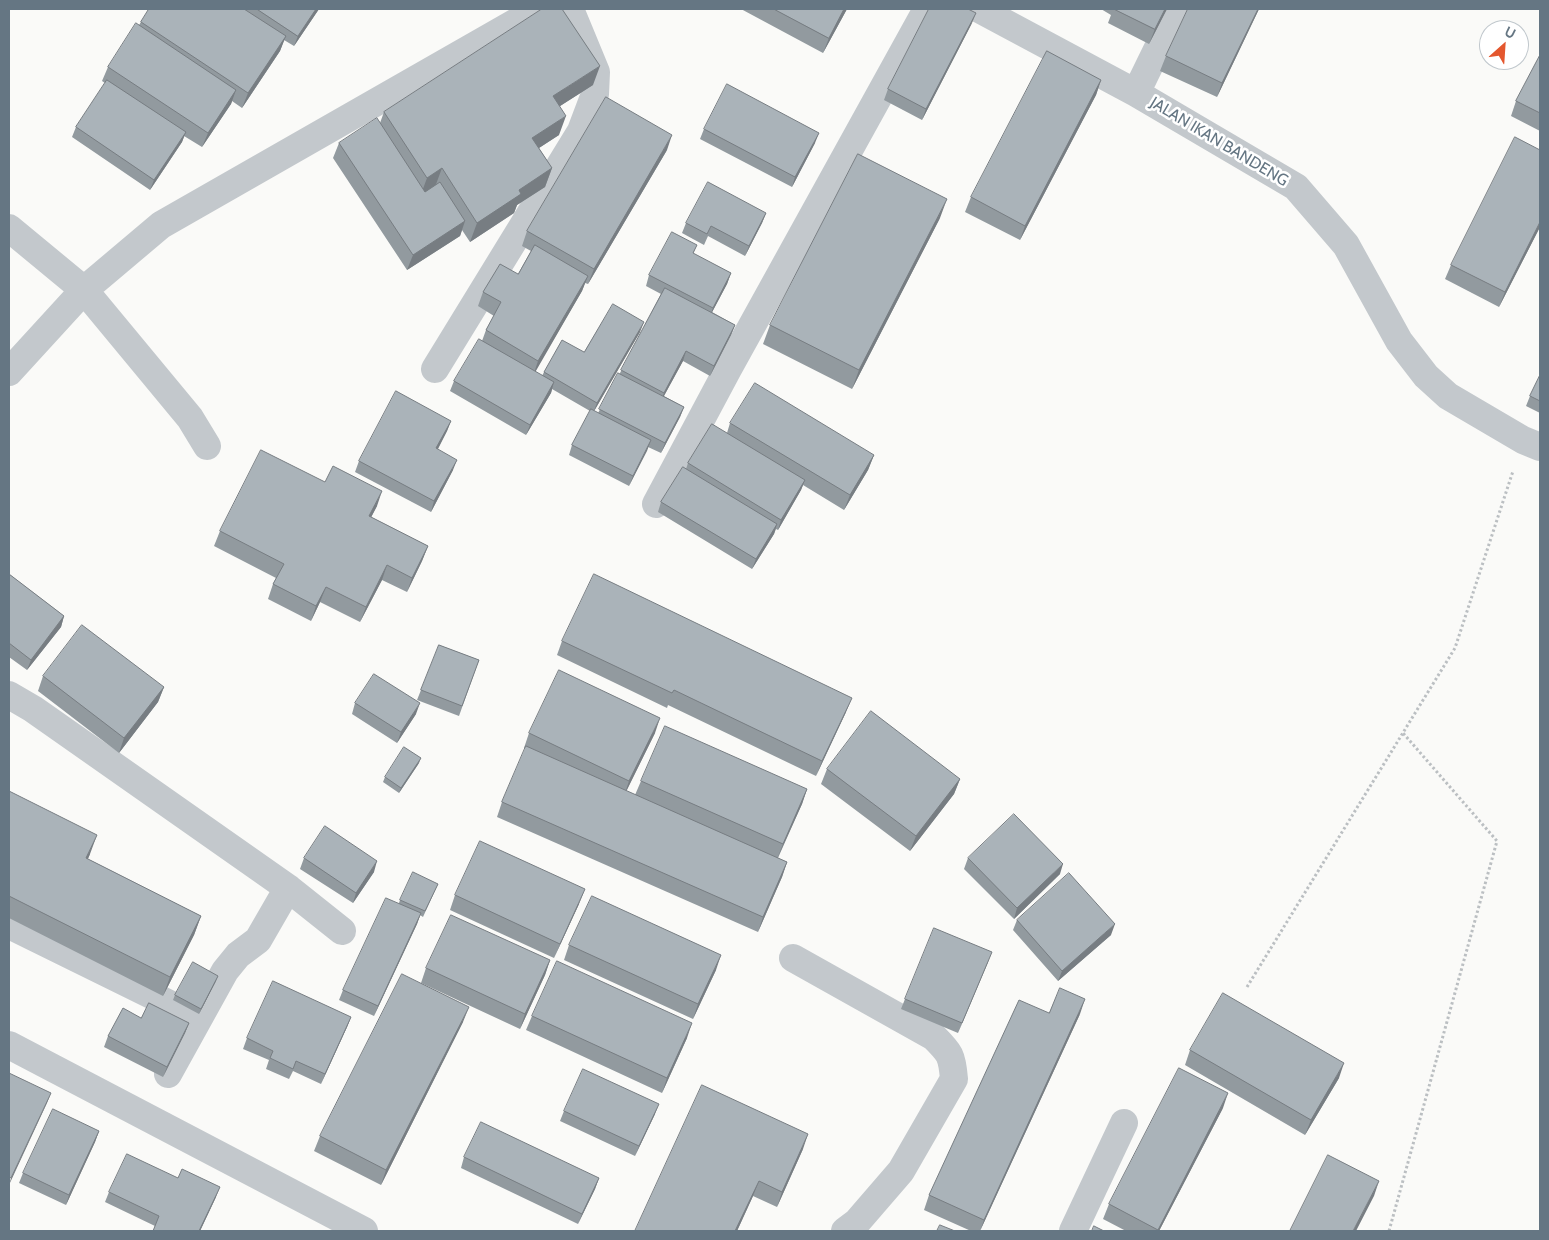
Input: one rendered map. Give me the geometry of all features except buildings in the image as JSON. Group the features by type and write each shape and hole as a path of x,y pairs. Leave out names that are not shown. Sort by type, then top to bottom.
{"street":[{"path":"9,372 84,290 161,225 539,9"},
{"path":"435,369 581,131 588,113 595,94 596,72 570,9"},
{"path":"656,504 728,369 927,9"},
{"path":"1136,93 1177,9"},
{"name":"JALAN IKAN BANDENG","path":"989,11 1136,93 1296,188 1346,245 1400,341 1426,376 1448,396 1532,443"},
{"path":"9,228 84,290 190,418 206,446"},
{"path":"9,695 33,709 288,888 342,931"},
{"path":"168,1074 225,971 238,955 258,940 288,888"},
{"path":"9,925 198,1018"},
{"path":"793,958 934,1037 949,1052 953,1066 954,1078 901,1171 857,1222 845,1231"},
{"path":"9,1045 364,1231"},
{"path":"1074,1231 1124,1123"}],"path":[{"path":"1247,987 1455,648 1532,443"},
{"path":"1389,1231 1498,842 1403,733"}]}
